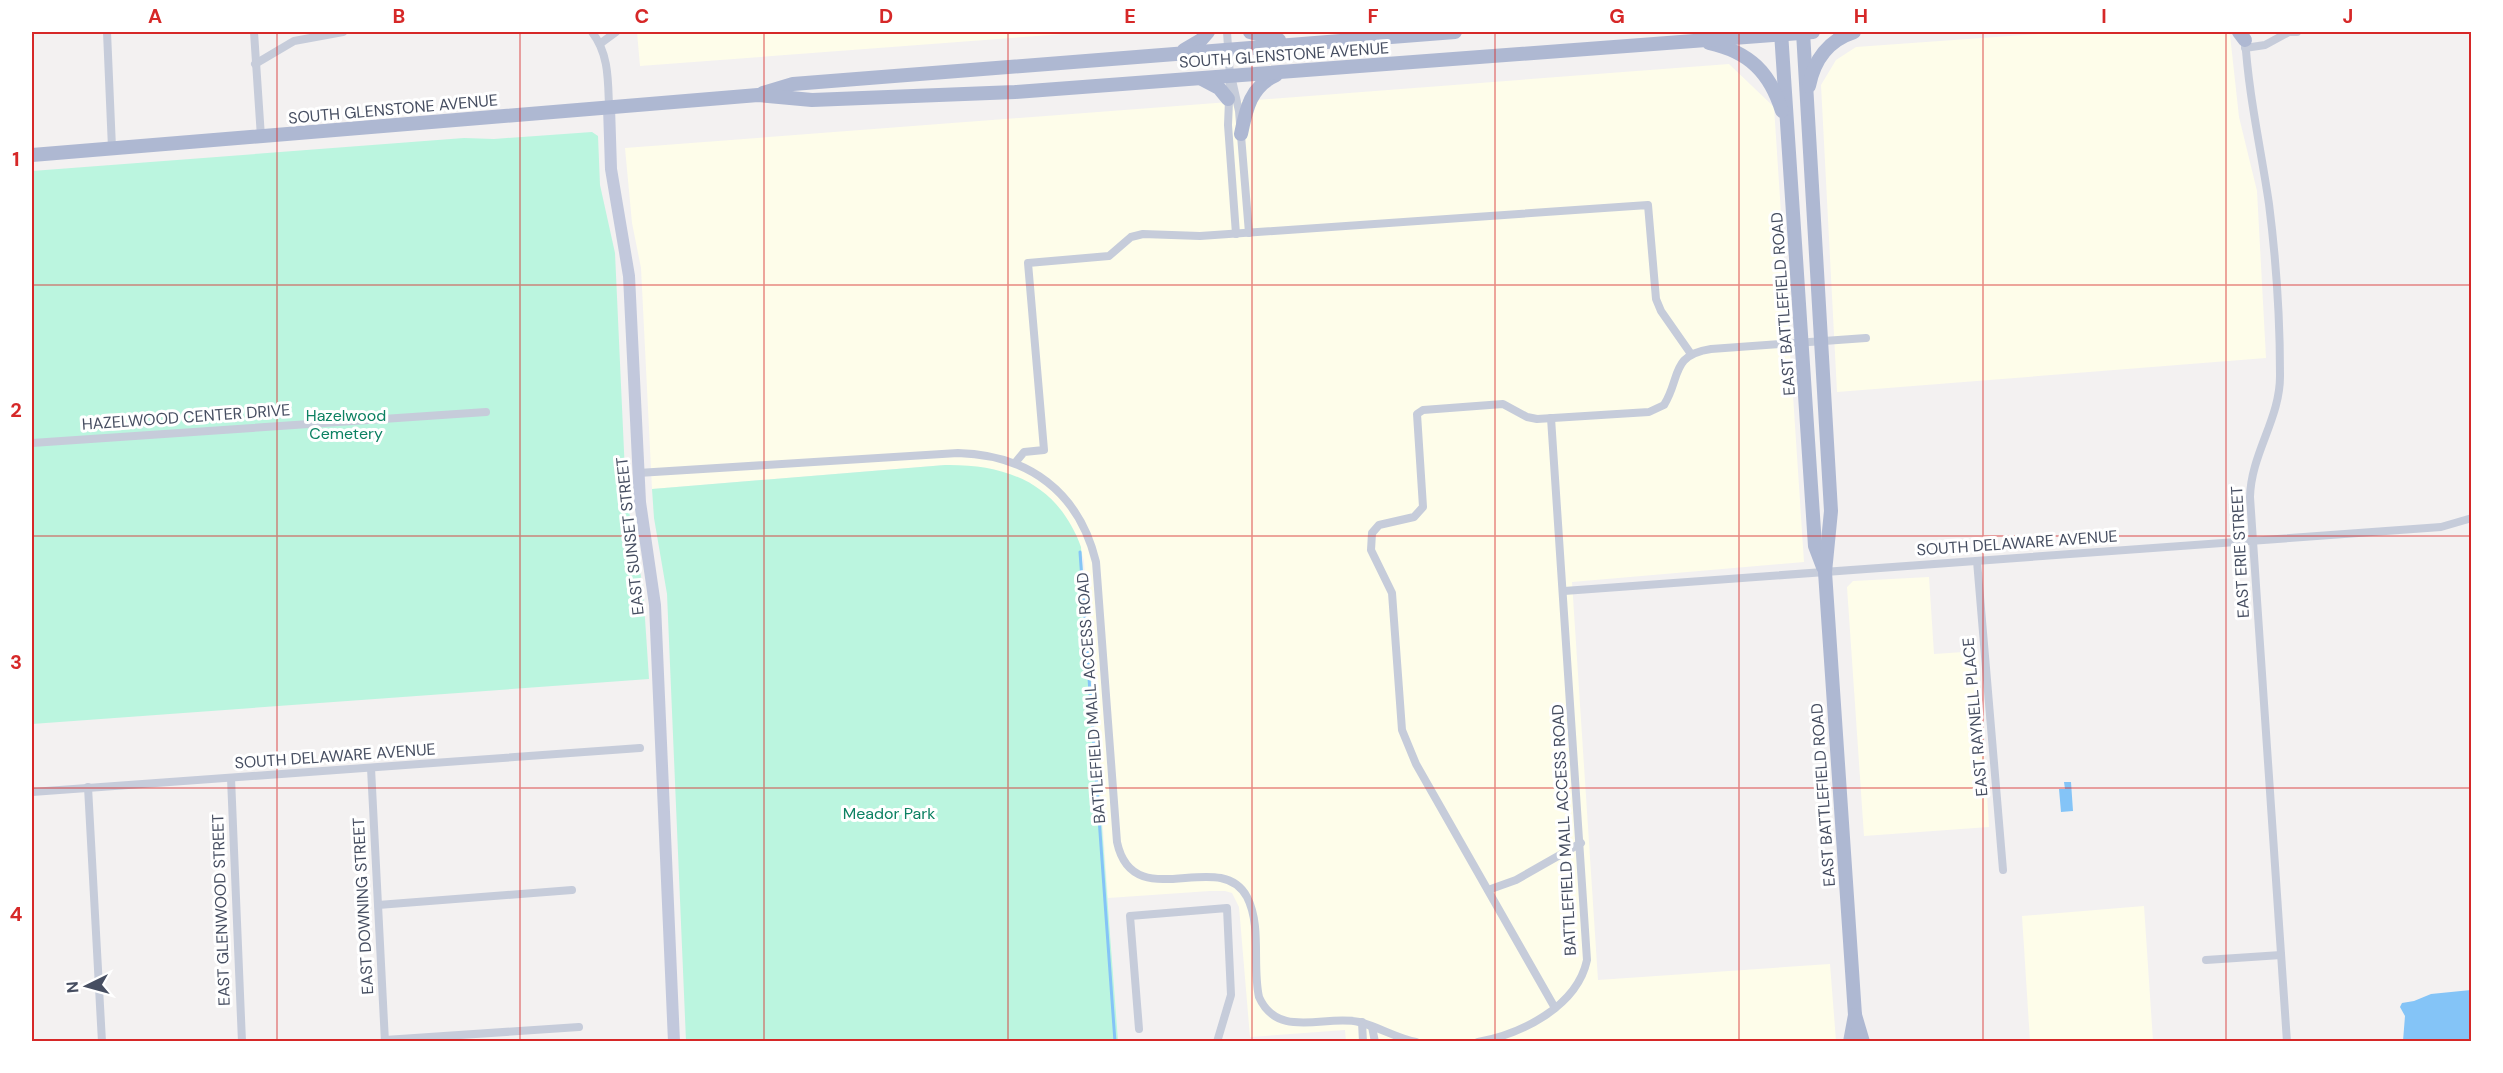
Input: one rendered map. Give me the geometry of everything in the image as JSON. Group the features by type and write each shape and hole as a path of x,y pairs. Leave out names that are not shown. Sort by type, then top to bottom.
{"main road":[{"path":"1177,53 1195,45 1208,32"},
{"path":"1250,32 1267,38 1308,43"},
{"name":"SOUTH GLENSTONE AVENUE","path":"758,95 793,84 1455,32"},
{"name":"SOUTH GLENSTONE AVENUE","path":"32,154 758,95 812,100 1015,92 1806,32"},
{"name":"EAST BATTLEFIELD ROAD","path":"1806,32 1807,100 1819,341 1830,511 1825,572 1855,1015 1863,1041"},
{"path":"1807,100 1818,60 1834,41 1854,32"},
{"name":"EAST BATTLEFIELD ROAD","path":"1782,33 1815,546 1825,572"},
{"path":"1696,40 1734,50 1755,62 1773,86 1788,128"},
{"path":"1241,134 1248,106 1256,89 1267,80 1284,72"},
{"path":"1200,79 1214,85 1228,99"},
{"name":"EAST SUNSET STREET","path":"609,107 611,169 629,276 638,473 655,605 674,1041"},
{"name":"EAST BATTLEFIELD ROAD","path":"1850,1041 1855,1015"}],"street":[{"path":"107,32 112,148"},
{"path":"254,32 261,137"},
{"path":"255,64 294,41 343,32"},
{"name":"EAST SUNSET STREET","path":"592,32 601,43 608,77 609,107"},
{"path":"601,43 616,32"},
{"path":"1227,32 1230,76 1228,99 1236,234"},
{"path":"2245,37 2265,45 2289,32 2297,32"},
{"name":"EAST ERIE STREET","path":"2245,37 2269,208 2280,374 2277,406 2257,453 2252,475 2252,540 2287,1041"},
{"path":"1230,76 1237,95 1249,233"},
{"path":"1016,463 1024,452 1044,450 1028,263 1109,256 1126,240 1140,235 1163,233 1200,237 1648,205 1656,299 1661,311 1692,354"},
{"path":"1555,1008 1404,737 1392,593 1373,558 1371,541 1379,525 1414,517 1423,507 1417,421 1419,412 1503,404 1527,417 1551,418 1659,409 1667,400 1679,365 1692,354 1802,342 1866,338"},
{"name":"HAZELWOOD CENTER DRIVE","path":"32,443 486,412"},
{"name":"BATTLEFIELD MALL ACCESS ROAD","path":"1478,1041 1515,1031 1555,1008 1580,980 1587,960 1551,418"},
{"name":"BATTLEFIELD MALL ACCESS ROAD","path":"638,473 943,453 985,454 1016,463 1044,479 1068,501 1086,530 1094,552 1100,596 1116,833 1122,858 1133,872 1147,878 1215,877 1239,886 1247,897 1252,915 1259,998 1265,1009 1275,1017 1297,1023 1362,1022 1401,1038 1416,1041"},
{"name":"SOUTH DELAWARE AVENUE","path":"1564,591 2441,527 2472,518"},
{"name":"EAST RAYNELL PLACE","path":"1977,561 2003,870"},
{"name":"SOUTH DELAWARE AVENUE","path":"32,792 640,748"},
{"name":"EAST DOWNING STREET","path":"371,768 385,1041"},
{"name":"EAST GLENWOOD STREET","path":"231,778 242,1041"},
{"path":"88,787 102,1041"},
{"path":"1488,891 1516,880 1581,843"},
{"path":"378,905 572,890"},
{"path":"1139,1029 1130,916 1227,908 1231,995 1217,1041"},
{"path":"2206,960 2281,955"},
{"path":"1362,1022 1363,1041"},
{"path":"385,1041 579,1027"},
{"path":"1372,1027 1375,1041"},
{"path":"1392,1041 1401,1038"}],"shaded area":[{"path":"637,32 1090,32 640,66"},
{"path":"2066,32 2226,32 2230,35 2239,117 2257,191 2266,358 1837,392 1821,85 1836,60 1856,47"},
{"path":"1729,64 1774,107 1804,562 1572,582 1598,980 1830,964 1836,1041 1346,1042 1345,1030 1250,1037 1239,907 1232,893 1210,891 1108,898 1084,561 1077,536 1052,500 1029,482 945,465 652,489 641,268 632,223 625,148"},
{"path":"1929,577 1934,654 1978,651 1989,827 1864,836 1847,587 1853,581"},
{"path":"2144,906 2153,1041 2030,1041 2022,916"}],"green space":[{"name":"Hazelwood Cemetery","path":"592,132 598,136 600,185 615,253 626,495 643,588 649,679 32,724 32,171 464,138 494,139"},
{"name":"Meador Park","path":"945,465 990,469 1028,482 1059,507 1071,525 1081,547 1118,1041 686,1041 667,594 654,518 652,489"}],"water":[{"path":"2064,782 2071,782 2073,811 2061,812 2059,789 2065,789"},
{"path":"2471,990 2471,1041 2403,1041 2405,1016 2400,1007 2402,1003 2431,994"}],"waterway":[{"path":"1080,552 1115,1042"}]}
